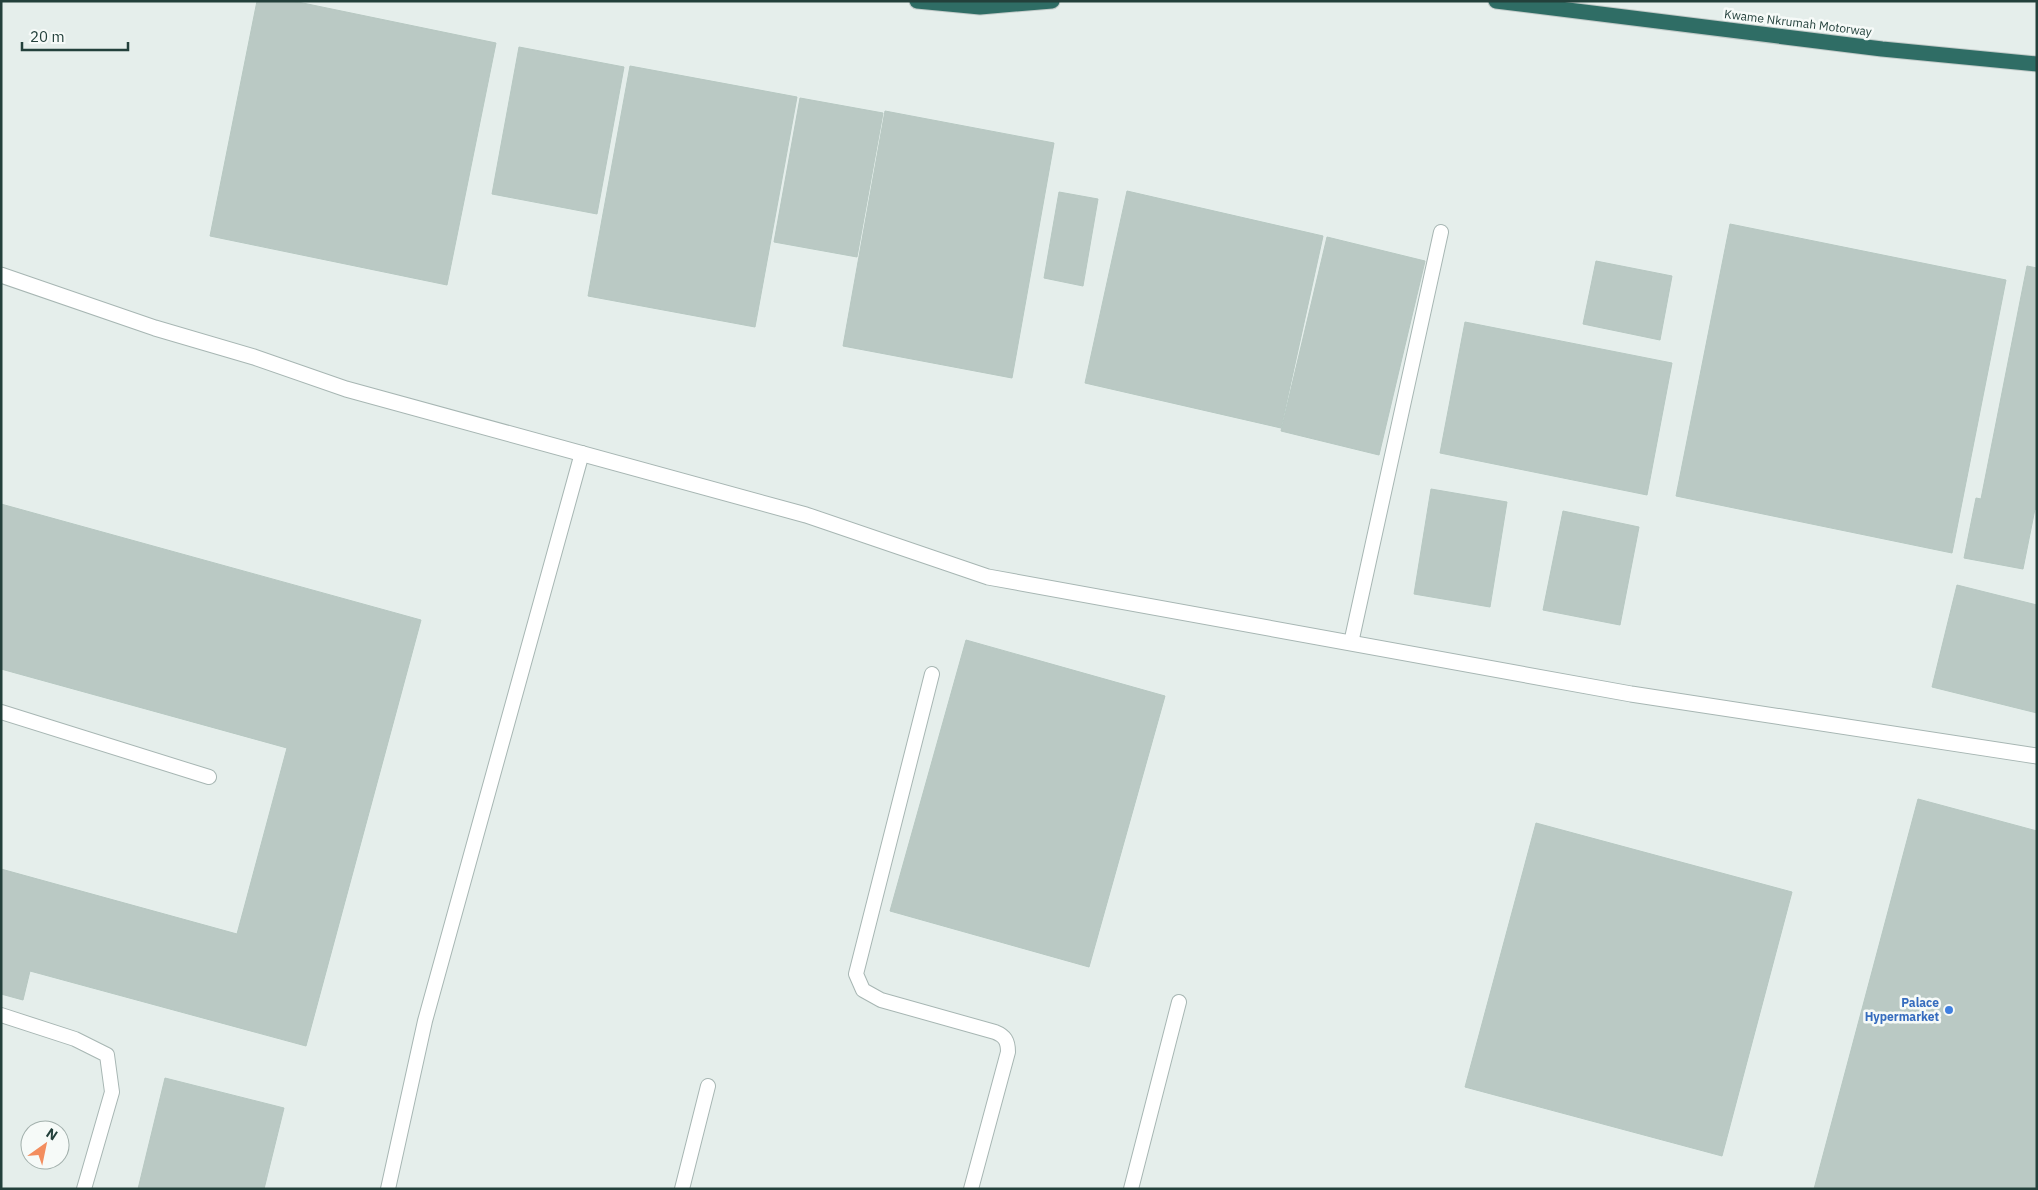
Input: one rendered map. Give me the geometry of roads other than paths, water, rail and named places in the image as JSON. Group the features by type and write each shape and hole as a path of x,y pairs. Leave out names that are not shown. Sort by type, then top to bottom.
{"highway":[{"path":"917,1 980,7 1052,1"},
{"name":"Kwame Nkrumah Motorway","path":"1496,1 1872,48 2037,64"}],"street":[{"path":"1,275 154,328 254,357 346,389 806,515 988,577 1631,694 2037,756"}],"lane":[{"path":"1351,643 1441,232"},
{"path":"388,1189 425,1021 582,454"},
{"path":"932,674 856,974 863,990 881,1000 995,1032 1006,1039 1008,1052 970,1189"},
{"path":"1,712 209,777"},
{"path":"1131,1189 1179,1002"},
{"path":"1,1015 75,1039 107,1055 112,1092 84,1189"},
{"path":"682,1189 708,1086"}],"place":[{"name":"Palace Hypermarket","path":"1949,1010"}]}
